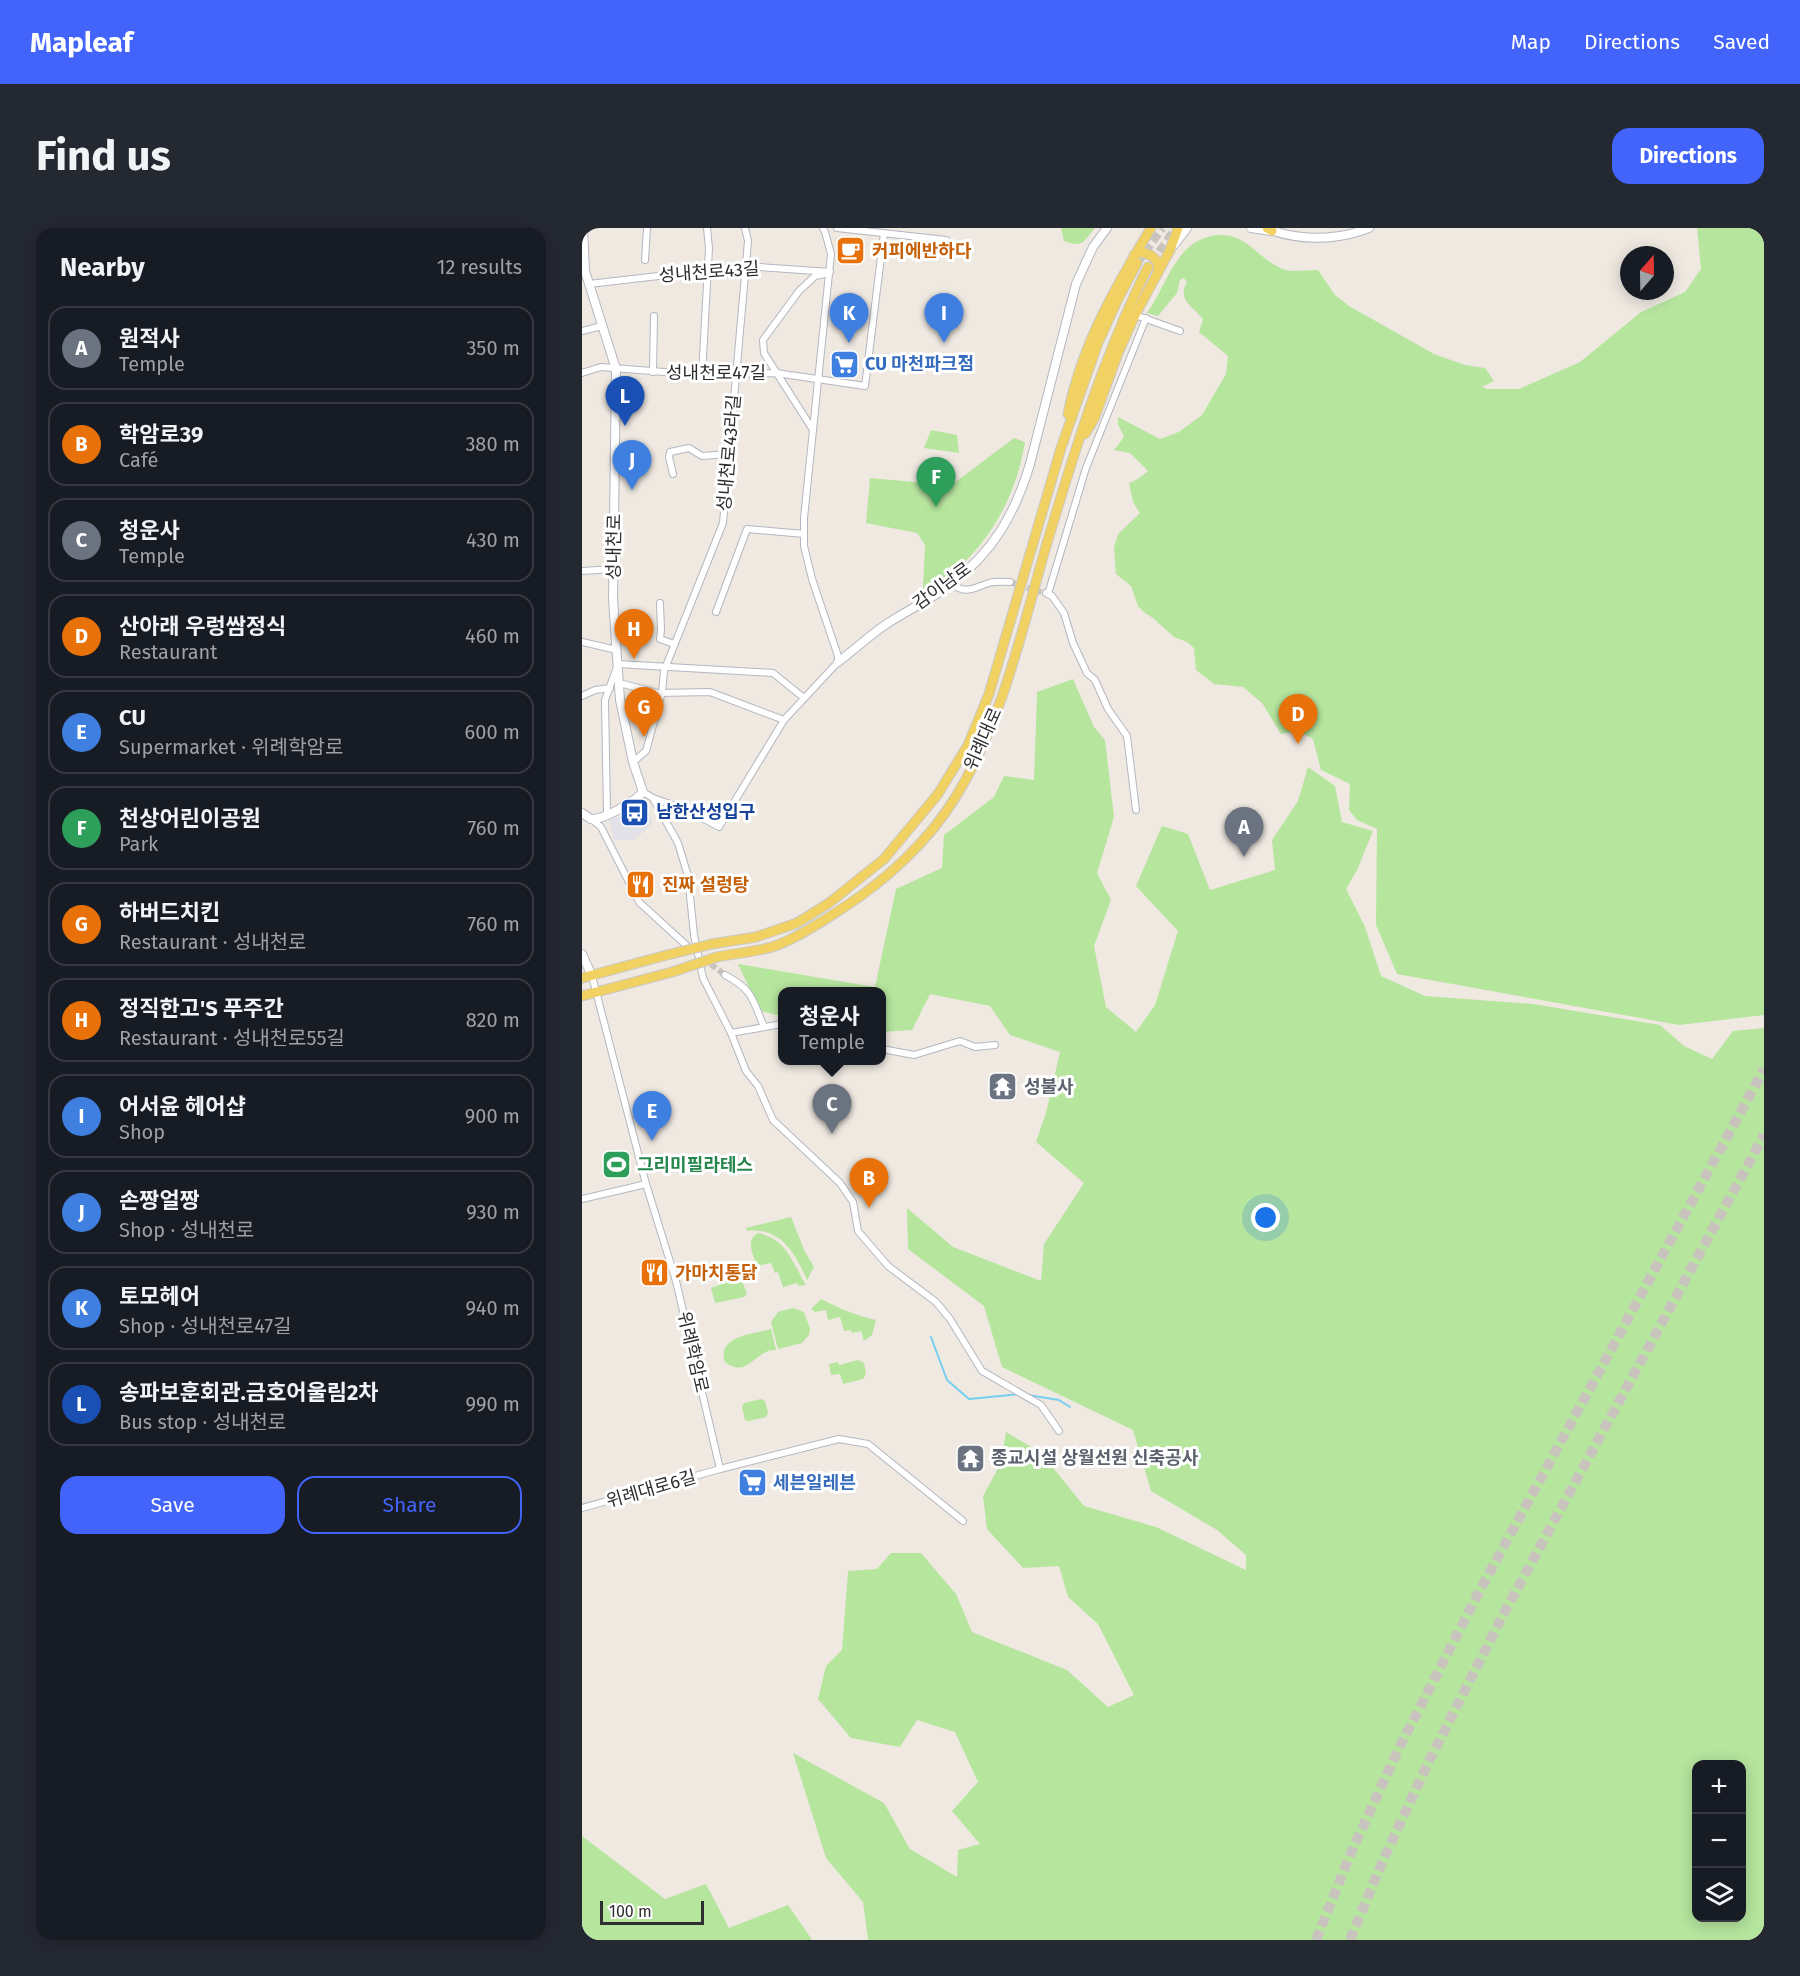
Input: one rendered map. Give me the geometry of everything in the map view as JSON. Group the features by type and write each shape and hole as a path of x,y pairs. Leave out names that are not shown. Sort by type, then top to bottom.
{"main road":[{"name":"위례대로","path":"587,977 712,944 756,937 797,923 829,903 884,858 938,794 968,745 990,694 1061,448 1074,386 1081,366 1109,300 1136,259 1150,228"},
{"path":"1074,455 1094,419 1118,353 1135,315 1170,250 1178,228"},
{"path":"1170,250 1187,228"},
{"path":"1251,228 1312,238 1330,237 1369,228"},
{"path":"1136,259 1141,252 1154,257 1158,262 1158,272"},
{"name":"위례대로","path":"582,996 672,972 717,957 776,946 823,921 866,894 903,860 955,799 980,751 1002,698 1074,455 1113,344 1148,267"},
{"path":"582,813 591,819"},
{"path":"582,954 587,977"}],"street":[{"name":"성내천로","path":"583,228 585,270 616,369 613,599 623,709 633,762 643,792"},
{"path":"645,260 647,228"},
{"path":"702,375 708,269 707,228"},
{"name":"성내천로43라길","path":"656,717 664,671 723,523 748,241 745,228"},
{"path":"823,228 831,254 830,272 813,430 804,546 838,662"},
{"path":"837,228 946,240"},
{"name":"감이남로","path":"653,798 687,810 719,827 784,720 838,662 882,627 952,584 988,549 1015,508 1030,464 1076,284 1093,247 1107,228"},
{"name":"성내천로47길","path":"582,374 601,367 702,375 776,373 865,386 884,233"},
{"name":"성내천로43길","path":"589,284 745,266 830,272"},
{"path":"813,430 764,353 764,340 798,291 815,276 830,272"},
{"path":"1135,315 1180,331"},
{"name":"성내천로47길","path":"652,372 654,316"},
{"path":"1136,810 1127,736 1108,709 1095,680 1087,673 1073,643 1064,613 1052,596 1046,594 1086,468 1146,318"},
{"path":"582,331 603,326"},
{"path":"673,474 670,452 689,448 702,456 729,454"},
{"path":"716,612 747,530 804,534"},
{"path":"582,571 614,569"},
{"path":"952,584 960,590 975,590 991,582 1010,582"},
{"path":"660,603 660,639 674,644"},
{"path":"582,642 617,650"},
{"path":"607,814 605,700 618,664 773,673 804,698"},
{"path":"619,683 657,693 710,692 784,720"},
{"path":"582,696 595,690 610,688"},
{"path":"623,709 656,717 646,751 633,762"},
{"path":"591,819 597,820 636,800 643,792 653,798 678,843 688,876 697,954 703,978 746,1071 758,1086 773,1120 840,1183 853,1202 858,1231 888,1266 936,1302 950,1319 982,1371 1041,1405 1059,1431"},
{"path":"591,819 601,827 639,902 686,945"},
{"path":"725,975 742,984 750,994 764,1027"},
{"name":"위례학암로","path":"587,977 597,993 646,1184 681,1300 720,1469"},
{"path":"730,1033 778,1025"},
{"path":"886,1049 914,1055 960,1041 975,1047 994,1045"},
{"path":"582,1199 646,1184"},
{"name":"위례대로6길","path":"582,1508 720,1469 839,1439 868,1444 963,1521"}],"shaded area":[{"path":"647,808 653,823 634,840 614,840 609,820"}],"green space":[{"path":"1061,228 1095,228 1085,240 1075,244 1064,241"},
{"path":"1697,228 1764,228 1764,1015 1679,1025 1397,974 1376,925 1377,829 1357,820 1349,810 1350,784 1321,770 1313,739 1298,731 1281,734 1262,703 1243,687 1214,684 1196,670 1194,648 1187,642 1174,637 1145,613 1138,606 1131,586 1116,574 1114,548 1118,534 1140,513 1133,502 1129,483 1148,471 1130,453 1114,450 1124,437 1118,424 1118,417 1160,439 1179,432 1202,415 1226,374 1228,356 1199,332 1203,319 1185,298 1184,288 1187,282 1184,278 1180,280 1177,293 1158,316 1147,313 1171,270 1189,247 1207,237 1229,236 1238,238 1268,261 1286,270 1318,270 1335,295 1349,306 1434,354 1465,365 1485,368 1494,381 1482,387 1519,389 1580,362 1641,312 1667,300 1674,300 1674,297 1685,292 1701,269"},
{"path":"931,430 957,435 959,453 924,448"},
{"path":"1014,438 1025,442 1020,465 1004,508 992,528 964,563 927,591 923,589 925,545 917,533 866,523 870,478 947,485 954,483"},
{"path":"1073,679 1094,727 1105,740 1114,817 1097,873 1111,900 1094,946 1106,1007 1136,1032 1155,1005 1178,931 1136,886 1162,826 1188,834 1210,890 1275,870 1272,840 1298,801 1308,767 1335,786 1342,822 1373,831 1357,870 1346,889 1365,927 1381,976 1425,996 1533,1004 1660,1025 1684,1046 1712,1059 1733,1031 1764,1028 1764,1940 868,1940 863,1902 826,1858 793,1753 884,1803 910,1849 957,1877 958,1850 980,1844 952,1811 978,1782 955,1732 917,1720 900,1747 851,1738 818,1699 826,1666 842,1650 848,1571 877,1569 891,1553 921,1553 956,1594 972,1632 1067,1670 1108,1707 1134,1695 1098,1624 1068,1597 1059,1566 1023,1568 987,1529 983,1496 1001,1463 1006,1432 1041,1453 1084,1506 1156,1527 1246,1570 1246,1555 1217,1530 1151,1491 1133,1430 1002,1367 984,1306 908,1249 907,1208 953,1247 1041,1281 1044,1244 1084,1183 1036,1142 1046,1113 1060,1052 1010,1035 990,1006 930,994 912,1030 886,1032 886,987 875,987 896,889 942,868 944,835 994,797 1004,776 1034,780 1037,692"},
{"path":"738,964 875,987 778,987 778,1015 760,1011"},
{"path":"791,1217 805,1252 814,1267 807,1280 792,1252 778,1238 769,1233 747,1231 746,1228"},
{"path":"758,1233 776,1240 782,1246 806,1285 799,1286 797,1283 783,1287 778,1272 775,1273 771,1263 757,1266 751,1244"},
{"path":"739,1278 747,1294 744,1297 715,1303 711,1288"},
{"path":"821,1299 876,1320 872,1335 864,1341 861,1331 852,1333 851,1330 844,1331 840,1317 828,1320 826,1310 815,1312 811,1309"},
{"path":"793,1308 804,1312 810,1329 809,1335 802,1343 778,1349 771,1322 778,1312"},
{"path":"771,1329 776,1350 761,1354 743,1367 732,1366 725,1362 724,1353 731,1341"},
{"path":"858,1360 864,1363 866,1374 863,1379 843,1384 840,1374 831,1375 829,1364 838,1362 839,1365"},
{"path":"761,1399 765,1401 768,1413 766,1417 745,1420 742,1407 744,1403"},
{"path":"582,1836 665,1899 706,1884 729,1928 788,1905 812,1940 582,1940"}],"waterway":[{"path":"931,1337 947,1380 969,1399 1020,1394"},
{"path":"1028,1395 1059,1400 1070,1407"}],"tunnel":[{"path":"1137,263 1162,228"},
{"path":"1152,263 1176,228"},
{"path":"1010,582 1044,593"},
{"path":"704,959 725,975"},
{"path":"1316,1940 1350,1855 1398,1750 1480,1590 1764,1069"},
{"path":"1350,1940 1384,1858 1430,1759 1504,1613 1764,1135"}],"place":[{"name":"커피에반하다","path":"851,251"},
{"name":"토모헤어","path":"849,343"},
{"name":"어서윤 헤어샵","path":"944,343"},
{"name":"CU 마천파크점","path":"844,364"},
{"name":"송파보훈회관.금호어울림2차","path":"625,426"},
{"name":"손짱얼짱","path":"632,490"},
{"name":"천상어린이공원","path":"936,507"},
{"name":"정직한고'S 푸주간","path":"634,659"},
{"name":"하버드치킨","path":"644,737"},
{"name":"산아래 우렁쌈정식","path":"1298,744"},
{"name":"남한산성입구","path":"635,812"},
{"name":"원적사","path":"1244,857"},
{"name":"진짜 설렁탕","path":"641,885"},
{"name":"성불사","path":"1003,1087"},
{"name":"청운사","path":"832,1134"},
{"name":"CU","path":"652,1141"},
{"name":"그리미필라테스","path":"616,1165"},
{"name":"학암로39","path":"869,1208"},
{"name":"가마치통닭","path":"654,1273"},
{"name":"종교시설 상월선원 신축공사","path":"970,1458"},
{"name":"세븐일레븐","path":"752,1483"}]}
